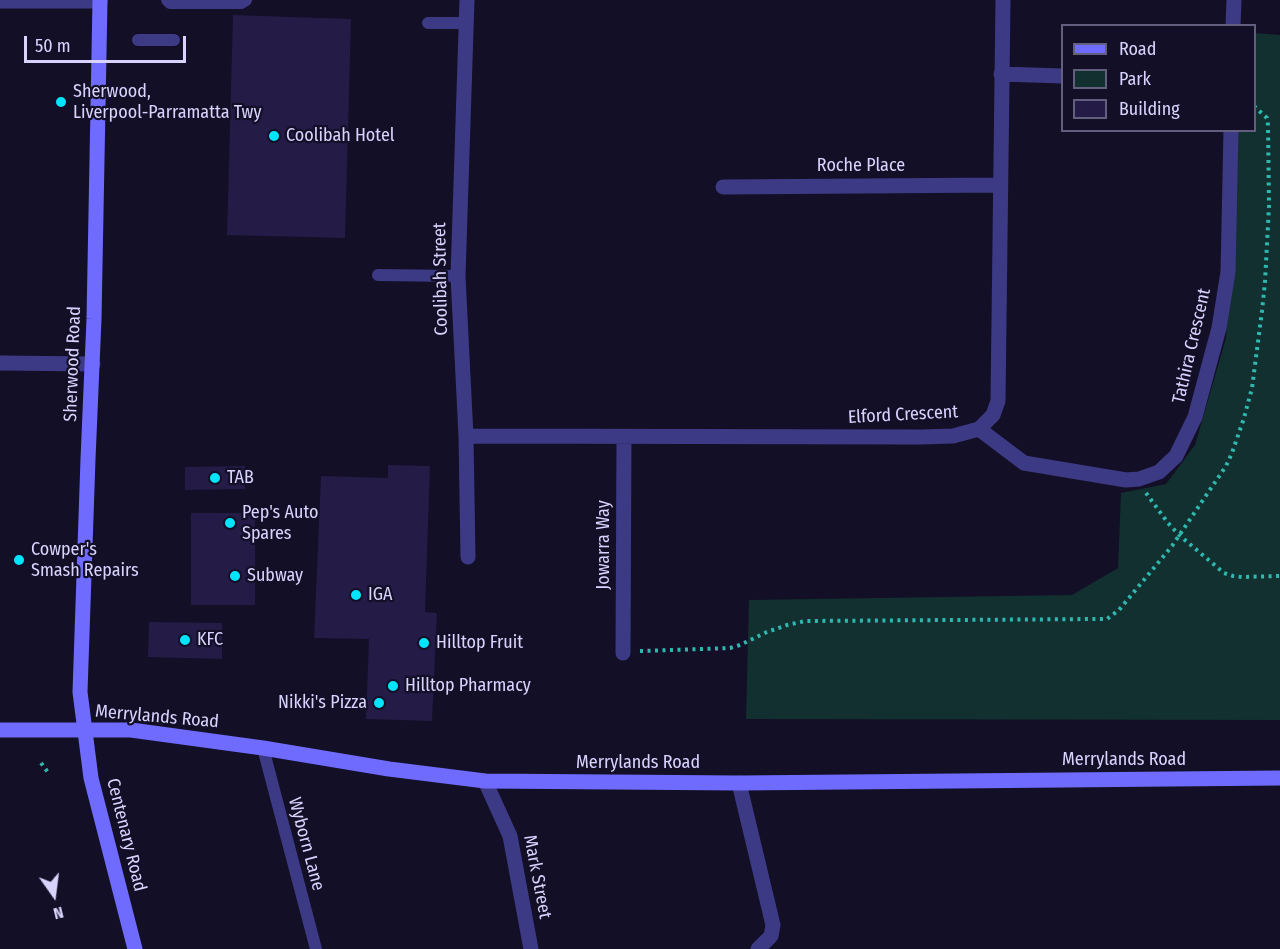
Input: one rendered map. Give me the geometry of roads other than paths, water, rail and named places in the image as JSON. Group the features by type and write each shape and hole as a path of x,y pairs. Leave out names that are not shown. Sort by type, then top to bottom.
{"main road":[{"name":"Sherwood Road","path":"85,730 81,692 96,272 100,1"},
{"name":"Merrylands Road","path":"0,730 131,730 389,769 485,781 739,783 1280,778"},
{"name":"Centenary Road","path":"85,730 91,778 135,949"}],"street":[{"name":"Coolibah Street","path":"467,0 458,276 466,436 468,557"},
{"name":"Elford Crescent","path":"466,436 921,437 953,436 979,429 993,415 998,401 1003,0"},
{"path":"1233,24 1234,0"},
{"path":"0,1 100,1"},
{"path":"1001,74 1061,76"},
{"name":"Tathira Crescent","path":"979,429 1024,463 1126,480 1139,479 1159,472 1176,456 1195,417 1219,328 1228,272 1231,132"},
{"name":"Roche Place","path":"723,186 1000,185"},
{"path":"0,363 93,364"},
{"name":"Jowarra Way","path":"622,653 624,437"},
{"name":"Mark Street","path":"485,781 510,836 531,949"},
{"path":"739,783 773,925 771,936 758,949"}],"lane":[{"path":"166,0 170,3 241,3 246,0"},
{"path":"428,23 466,23"},
{"path":"138,40 174,40"},
{"path":"378,275 458,276"},
{"name":"Wyborn Lane","path":"262,748 316,949"}],"place":[{"name":"Sherwood, Liverpool-Parramatta Twy","path":"61,102"},
{"name":"Coolibah Hotel","path":"274,136"},
{"name":"TAB","path":"215,478"},
{"name":"Pep's Auto Spares","path":"230,523"},
{"name":"Cowper's Smash Repairs","path":"19,560"},
{"name":"Subway","path":"235,576"},
{"name":"IGA","path":"356,595"},
{"name":"KFC","path":"185,640"},
{"name":"Hilltop Fruit","path":"424,643"},
{"name":"Hilltop Pharmacy","path":"393,686"},
{"name":"Nikki's Pizza","path":"379,703"}]}
